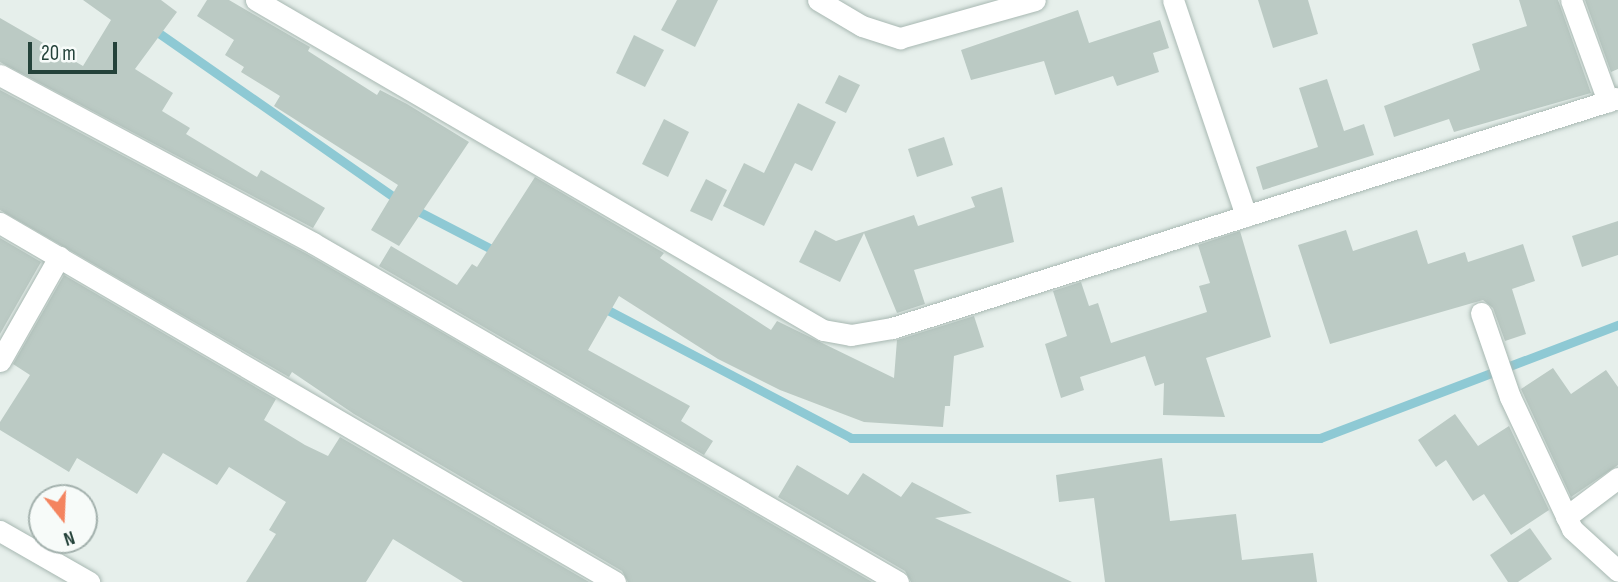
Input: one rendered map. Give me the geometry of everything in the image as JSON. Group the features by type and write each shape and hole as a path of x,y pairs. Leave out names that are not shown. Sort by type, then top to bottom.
{"street":[{"path":"256,0 823,330 851,334 892,328 1613,99 1571,0"},
{"path":"818,0 862,26 900,38 1035,0"},
{"path":"1173,0 1245,216"},
{"path":"0,75 313,243 898,582"},
{"path":"0,223 615,582"},
{"path":"0,361 59,257"},
{"path":"1481,313 1510,397 1572,529 1618,571"},
{"path":"1566,517 1618,478"},
{"path":"0,531 89,582"}],"building":[{"path":"83,0 161,0 177,12 135,69 173,93 162,111 190,128 186,134 257,177 261,170 325,208 313,228 0,62 0,18 83,66 111,20"},
{"path":"207,0 229,0 310,47 308,51 377,95 380,90 469,142 399,246 371,230 398,185 274,106 280,96 241,72 244,67 225,55 234,40 197,16"},
{"path":"677,0 718,0 695,47 661,30"},
{"path":"1258,0 1308,0 1318,34 1273,48"},
{"path":"1519,0 1558,0 1591,93 1454,132 1449,119 1394,137 1384,106 1480,70 1472,44 1527,26"},
{"path":"1585,0 1618,0 1618,69 1611,72"},
{"path":"1078,10 1089,43 1160,20 1169,48 1153,53 1159,72 1117,86 1113,76 1055,95 1044,61 971,80 961,50"},
{"path":"634,35 664,50 645,87 616,73"},
{"path":"839,75 860,85 846,113 825,103"},
{"path":"1327,79 1344,131 1364,124 1374,155 1263,190 1256,167 1318,147 1299,88"},
{"path":"0,90 307,254 872,582 628,582 622,571 354,414 292,372 289,377 0,210"},
{"path":"798,103 836,122 812,171 795,163 764,226 723,206 744,163 764,173"},
{"path":"664,119 689,132 668,177 642,164"},
{"path":"944,137 953,165 917,177 908,149"},
{"path":"535,177 664,253 660,258 771,330 777,321 894,378 897,340 974,316 984,347 954,356 950,406 945,406 943,427 864,422 780,390 718,359 619,296 588,350 690,406 681,421 713,441 704,455 379,266 391,246 457,285 472,264 477,267"},
{"path":"706,179 727,190 712,221 690,211"},
{"path":"1002,187 1014,242 914,270 925,304 897,313 864,233 840,282 799,262 815,230 836,241 914,215 918,226 975,207 971,197"},
{"path":"1618,221 1618,255 1582,267 1572,236"},
{"path":"1346,230 1353,251 1417,230 1428,264 1465,252 1468,262 1523,244 1535,281 1512,289 1526,334 1505,341 1493,308 1483,300 1330,344 1298,245"},
{"path":"1240,231 1271,337 1206,358 1225,417 1163,415 1164,383 1155,386 1145,356 1080,377 1084,390 1061,398 1045,344 1067,336 1053,291 1081,282 1089,306 1098,303 1111,343 1207,312 1199,286 1210,283 1198,245"},
{"path":"0,238 41,262 0,334"},
{"path":"64,275 276,399 264,420 305,445 328,456 340,437 589,582 463,582 393,539 366,582 246,582 276,534 269,530 286,502 229,467 217,485 163,453 137,494 77,458 69,472 0,430 0,422 30,375 13,364"},
{"path":"1553,368 1571,394 1606,370 1618,387 1618,465 1571,497 1521,389"},
{"path":"1455,414 1478,446 1509,426 1549,510 1511,535 1484,494 1473,501 1446,460 1436,467 1418,440"},
{"path":"1162,458 1170,521 1236,514 1242,560 1313,553 1317,582 1105,582 1094,498 1059,502 1056,475"},
{"path":"797,465 848,495 863,473 901,497 912,482 972,513 935,518 1072,582 911,582 905,571 778,497"},
{"path":"1530,528 1552,559 1518,582 1508,582 1490,555"}],"waterway":[{"path":"153,29 400,201"},
{"path":"412,208 499,253"},
{"path":"602,307 851,438 1320,438 1618,325"}]}
